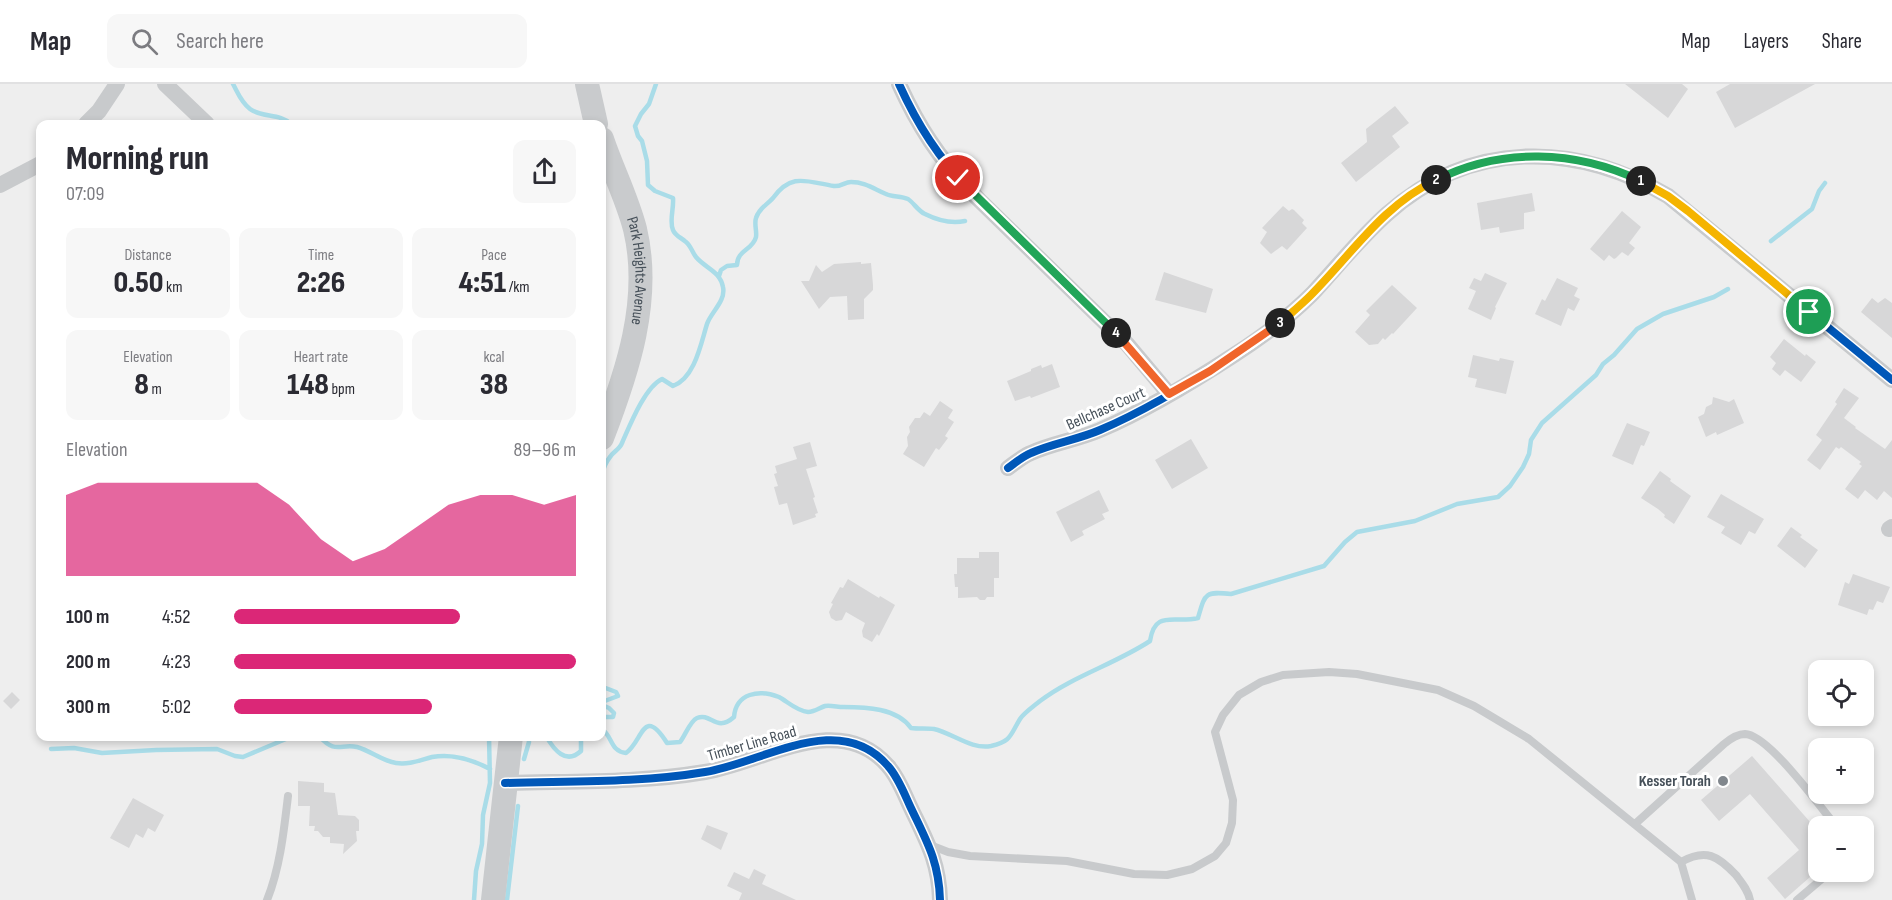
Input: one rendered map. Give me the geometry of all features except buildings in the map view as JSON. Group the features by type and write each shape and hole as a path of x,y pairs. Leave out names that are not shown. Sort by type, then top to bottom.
{"main road":[{"path":"587,84 595,120"},
{"name":"Park Heights Avenue","path":"606,151 635,230 639,269 639,306 633,342 608,403"},
{"path":"493,900 510,741"}],"street":[{"path":"90,120 99,111 117,84"},
{"path":"165,84 203,120"},
{"path":"898,84 923,133 947,166 1127,344 1169,394"},
{"name":"Bellchase Court","path":"1008,468 1029,453 1100,430 1136,413 1210,371 1280,324 1311,295 1384,216 1422,186 1440,177 1491,161 1517,157 1544,156 1596,163 1627,174 1668,196 1892,380"},
{"path":"0,186 36,166"},
{"name":"Timber Line Road","path":"505,783 676,776 708,772 808,742 841,740 860,745 874,753 889,767 929,845 939,879 940,900"}],"lane":[{"path":"929,845 948,852 970,856 1067,861 1134,874 1167,875 1192,869 1215,855 1226,843 1232,823 1233,800 1215,732 1222,715 1239,695 1261,682 1284,675 1329,672 1357,674 1438,690 1474,706 1529,739 1681,862 1692,900"},
{"path":"1635,824 1724,744 1733,737 1745,734 1758,738 1773,750 1828,816"},
{"path":"267,900 280,854 288,796"},
{"path":"1681,862 1694,855 1717,858 1741,882 1750,900"},
{"path":"1797,900 1818,882"}],"waterway":[{"path":"233,84 250,109 260,114 285,120"},
{"path":"606,463 621,445 639,407 656,383 662,379 673,386 687,376 696,359 707,324 723,292 719,277 700,261 688,244 674,232 671,223 673,198 655,191 648,185 647,161 635,126 649,104 656,84"},
{"path":"719,276 721,270 727,266 737,265 742,253 752,245 756,235 755,220 759,212 780,190 794,182 808,181 836,186 849,182 861,183 888,195 908,199 923,213 934,218 949,222 965,221"},
{"path":"1771,241 1812,209 1825,183"},
{"path":"606,732 614,747 626,753 648,726 659,732 667,743 680,742 697,718 702,717 723,723 734,717 739,703 744,698 756,693 764,693 779,697 796,708 808,712 827,706 871,708 898,716 911,728 934,729 977,746 998,744 1010,737 1024,714 1053,692 1150,641 1156,625 1161,621 1198,618 1204,599 1211,594 1231,594 1324,566 1357,532 1415,521 1457,504 1498,497 1510,486 1523,467 1529,454 1531,440 1542,423 1596,375 1603,364 1637,329 1663,314 1714,297 1728,289"},
{"path":"606,688 616,692 618,696 606,700"},
{"path":"606,707 614,713 613,717 606,717"},
{"path":"51,749 74,748 102,753 217,749 243,757 281,741"},
{"path":"324,741 334,747 357,747 396,763 410,763 432,757 448,756 470,760 490,769"},
{"path":"474,900 476,871 482,844 483,815 490,783 489,741"},
{"path":"524,759 529,741"},
{"path":"550,741 557,751 570,757 581,751 581,741"},
{"path":"507,900 518,806"}],"cycle path":[{"path":"899,84 930,141 959,179 1127,344 1169,394"},
{"path":"1008,468 1031,453 1091,433 1135,414 1185,386 1244,348 1275,326 1312,294 1377,223 1419,190 1453,172 1488,161 1524,157 1560,158 1597,165 1633,178 1668,196 1892,380"},
{"path":"505,783 606,781 680,776 728,767 800,744 824,740 847,742 868,750 888,766 898,780 931,851 940,900"}],"place":[{"name":"Kesser Torah","path":"1723,781"}],"route":[{"path":"958,178 1127,344 1169,394 1210,371 1280,324 1311,295 1384,216 1422,186 1463,169 1517,157 1544,156 1596,163 1648,184 1688,211 1809,312"}]}
